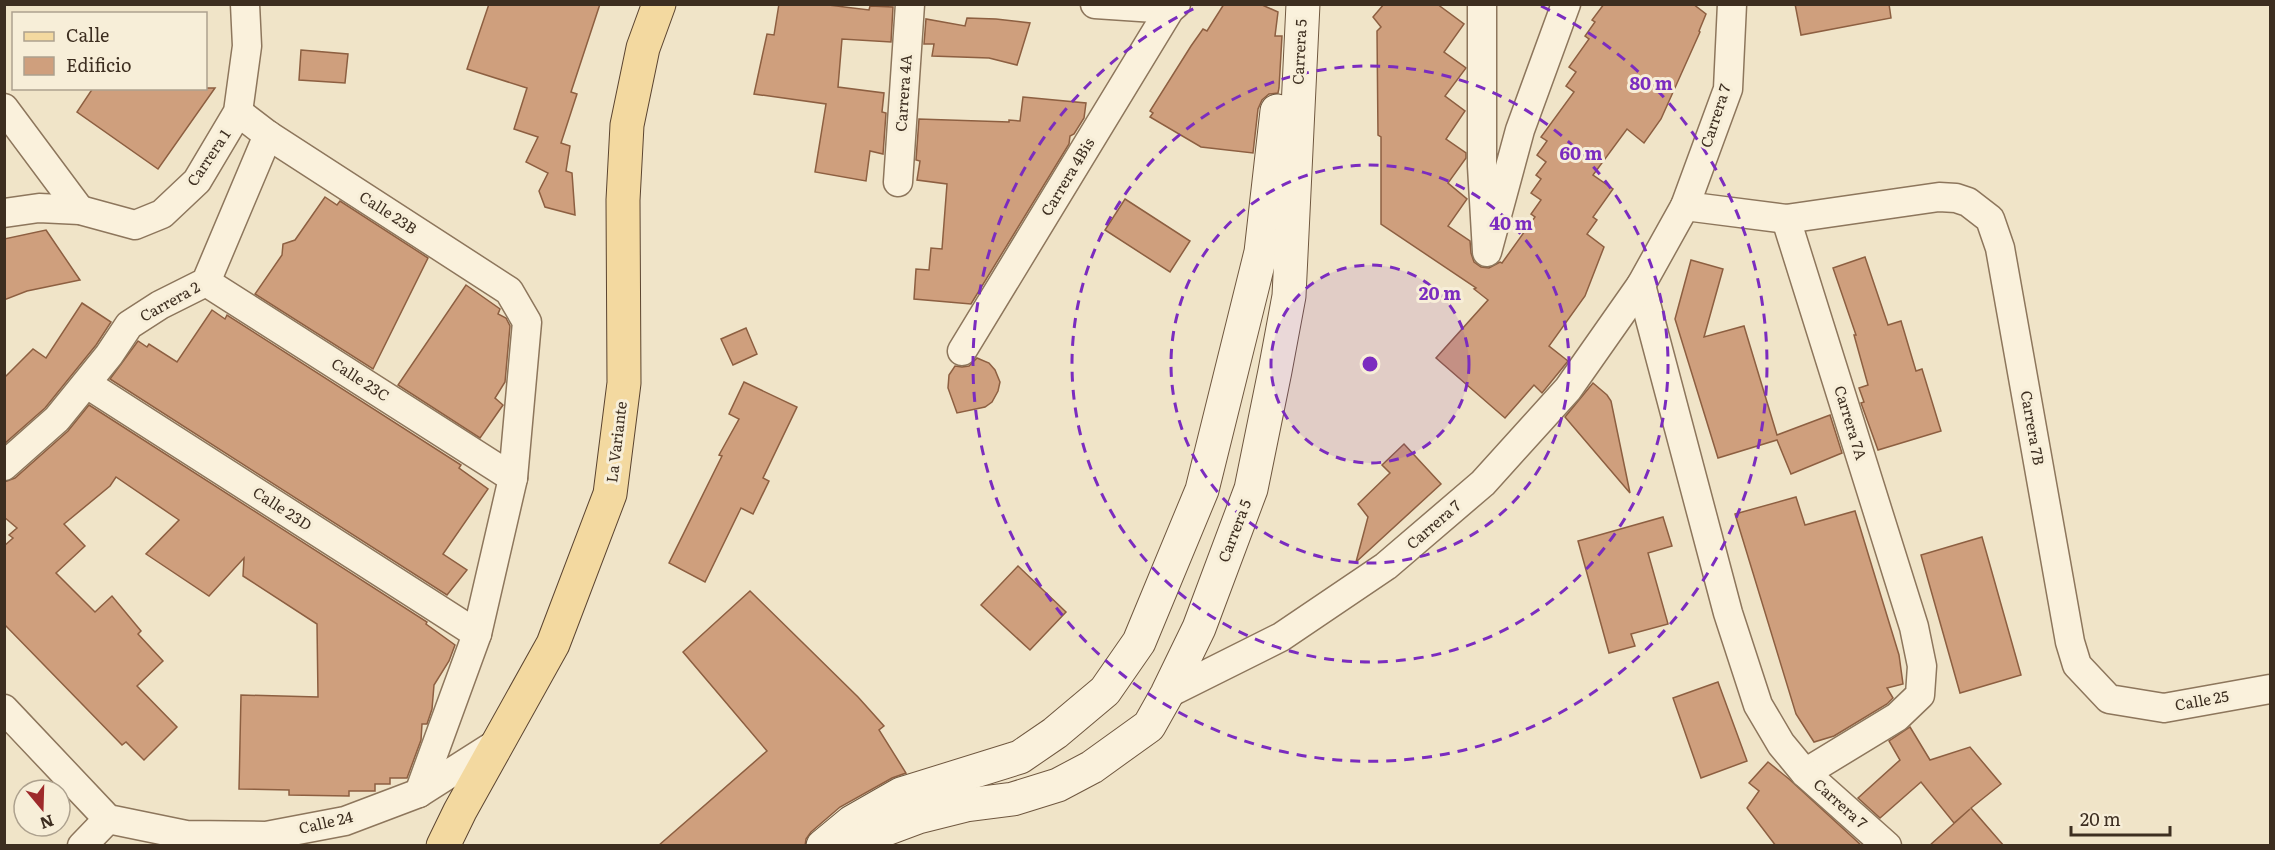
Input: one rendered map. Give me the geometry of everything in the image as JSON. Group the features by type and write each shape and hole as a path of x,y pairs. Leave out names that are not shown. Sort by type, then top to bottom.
{"main road":[{"name":"La Variante","path":"443,846 460,811 553,644 610,494 624,382 623,200 627,125 644,48 659,4"}],"street":[{"name":"Carrera 1","path":"4,213 39,208 80,210 135,225 162,214 197,181 238,112 247,46 245,4"},
{"name":"Carrera 4A","path":"898,182 910,4"},
{"path":"1095,4 1173,7"},
{"name":"Carrera 5","path":"823,846 852,822 902,794 1020,757 1055,734 1105,691 1139,642 1202,490 1261,252 1282,70 1285,4"},
{"name":"Carrera 5","path":"857,846 870,836 918,817 966,805 1013,799 1058,785 1092,767 1149,726 1167,694 1199,627 1251,489 1275,372 1289,296 1303,4"},
{"path":"1482,4 1482,166 1487,252 1520,130 1566,4"},
{"name":"Carrera 7","path":"1167,694 1281,637 1386,566 1474,490 1568,388 1641,285 1685,206 1728,89 1732,4"},
{"name":"Carrera 4Bis","path":"962,351 1173,7"},
{"path":"4,108 80,210"},
{"name":"Calle 23B","path":"238,112 268,135 509,291 527,322 513,478"},
{"name":"Carrera 2","path":"4,466 57,419 87,384 129,325 160,305 206,282 268,135"},
{"name":"Carrera 7B","path":"1786,219 1939,198 1956,198 1968,202 1990,219 2000,248 2070,642 2077,665"},
{"path":"1685,206 1786,219"},
{"name":"Carrera 7A","path":"1786,219 1914,627 1923,666 1920,695 1897,717 1805,773"},
{"name":"Calle 23C","path":"206,282 513,478"},
{"name":"Carrera 7","path":"1641,285 1728,613 1758,705 1781,744 1805,773 1887,846"},
{"name":"Calle 23D","path":"87,384 477,634"},
{"path":"419,793 477,634 513,478"},
{"name":"Calle 25","path":"2077,665 2109,699 2164,708 2271,689"},
{"path":"4,709 108,819 82,846"},
{"name":"Calle 24","path":"108,819 186,835 266,836 345,821 419,793 499,742"}],"building":[{"path":"489,4 600,4 571,92 577,94 561,143 570,146 566,171 572,173 575,215 545,207 539,191 548,173 526,162 538,137 514,129 527,88 467,69"},
{"path":"779,4 820,4 869,10 870,6 893,7 891,42 842,39 838,87 884,93 882,112 886,113 883,154 870,151 866,181 815,172 826,104 754,94 767,34 774,35"},
{"path":"1224,4 1260,4 1278,12 1275,36 1282,36 1279,88 1278,93 1269,94 1262,100 1258,109 1253,153 1201,147 1150,117 1153,113 1150,111 1191,46 1203,29 1207,31"},
{"path":"1384,4 1437,4 1464,24 1444,52 1466,68 1445,96 1465,111 1446,139 1466,153 1466,158 1448,183 1467,199 1448,226 1470,241 1474,262 1481,267 1489,268 1502,263 1535,217 1531,214 1541,200 1531,193 1541,179 1536,175 1546,162 1537,155 1547,141 1541,137 1574,92 1566,86 1576,72 1569,67 1589,39 1585,36 1595,22 1592,20 1604,4 1693,4 1706,14 1661,119 1644,143 1627,129 1593,175 1613,189 1593,217 1597,220 1587,234 1604,247 1585,296 1549,346 1568,361 1542,393 1534,385 1505,418 1436,358 1488,300 1474,289 1476,288 1381,224 1381,137 1378,135 1377,31 1381,27 1373,17"},
{"path":"1795,4 1889,4 1891,18 1801,35"},
{"path":"967,18 1030,23 1017,65 989,58 932,56 934,44 924,44 926,19 965,26"},
{"path":"301,50 348,54 345,83 299,80"},
{"path":"207,88 215,88 158,169 77,112 92,90 207,90"},
{"path":"1023,97 1086,103 1084,118 1074,134 1070,136 1069,144 971,304 914,299 916,269 929,270 931,248 942,249 947,184 917,180 920,161 916,160 919,119 1020,121"},
{"path":"325,197 337,205 340,201 428,258 373,369 255,294 282,255 283,244 295,240"},
{"path":"1125,199 1190,241 1170,272 1105,230"},
{"path":"46,230 80,280 27,291 4,300 4,239"},
{"path":"1865,257 1888,325 1901,321 1916,371 1922,369 1941,431 1878,450 1861,403 1864,402 1859,388 1868,385 1854,335 1856,335 1833,268"},
{"path":"1691,260 1723,269 1704,337 1744,326 1777,435 1830,415 1842,453 1791,474 1777,440 1718,458 1675,319"},
{"path":"466,285 500,309 498,314 506,318 510,326 505,382 495,398 503,405 480,438 398,385"},
{"path":"82,303 111,322 96,345 45,408 4,444 4,378 33,349 46,358"},
{"path":"212,310 225,319 227,315 461,465 459,468 488,489 443,554 467,570 447,595 110,379 138,341 147,347 149,344 177,362"},
{"path":"746,328 757,354 733,365 721,339"},
{"path":"977,358 989,363 995,370 1000,382 998,391 992,402 985,407 957,413 948,388 949,375 955,366 969,366"},
{"path":"744,382 797,407 763,478 769,481 753,514 741,508 705,582 669,563 722,456 719,455 739,419 729,414"},
{"path":"1593,383 1611,401 1630,493 1565,417"},
{"path":"89,405 427,622 426,624 455,645 449,661 434,685 432,709 427,724 422,724 421,740 407,778 390,778 390,784 375,784 375,791 349,791 349,796 289,795 289,790 239,789 241,695 318,697 317,624 243,576 244,558 209,596 146,554 179,520 116,477 110,486 64,524 85,546 56,573 95,612 112,596 141,631 138,634 163,661 137,686 177,727 144,760 126,742 122,745 4,624 4,546 13,538 9,535 17,528 4,517 4,482 15,478 68,431"},
{"path":"1404,444 1441,484 1356,562 1368,517 1358,504 1390,473 1382,465"},
{"path":"1796,497 1805,525 1855,511 1899,655 1903,684 1887,688 1893,698 1887,704 1834,736 1814,742 1796,714 1735,514"},
{"path":"1663,517 1672,546 1648,553 1668,624 1631,634 1635,646 1609,653 1578,541"},
{"path":"1982,537 2021,675 1960,693 1921,555"},
{"path":"1018,566 1066,612 1030,650 981,605"},
{"path":"750,591 858,697 884,726 879,730 906,773 892,778 840,807 811,832 806,839 805,846 658,846 767,751 683,652"},
{"path":"1718,682 1747,761 1701,778 1673,698"},
{"path":"1910,727 1930,760 1970,747 2001,784 1971,808 2004,846 1929,846 1970,809 1954,823 1921,782 1880,818 1858,798 1900,760 1889,741"},
{"path":"1768,762 1862,846 1776,846 1747,808 1759,791 1749,783"}]}
